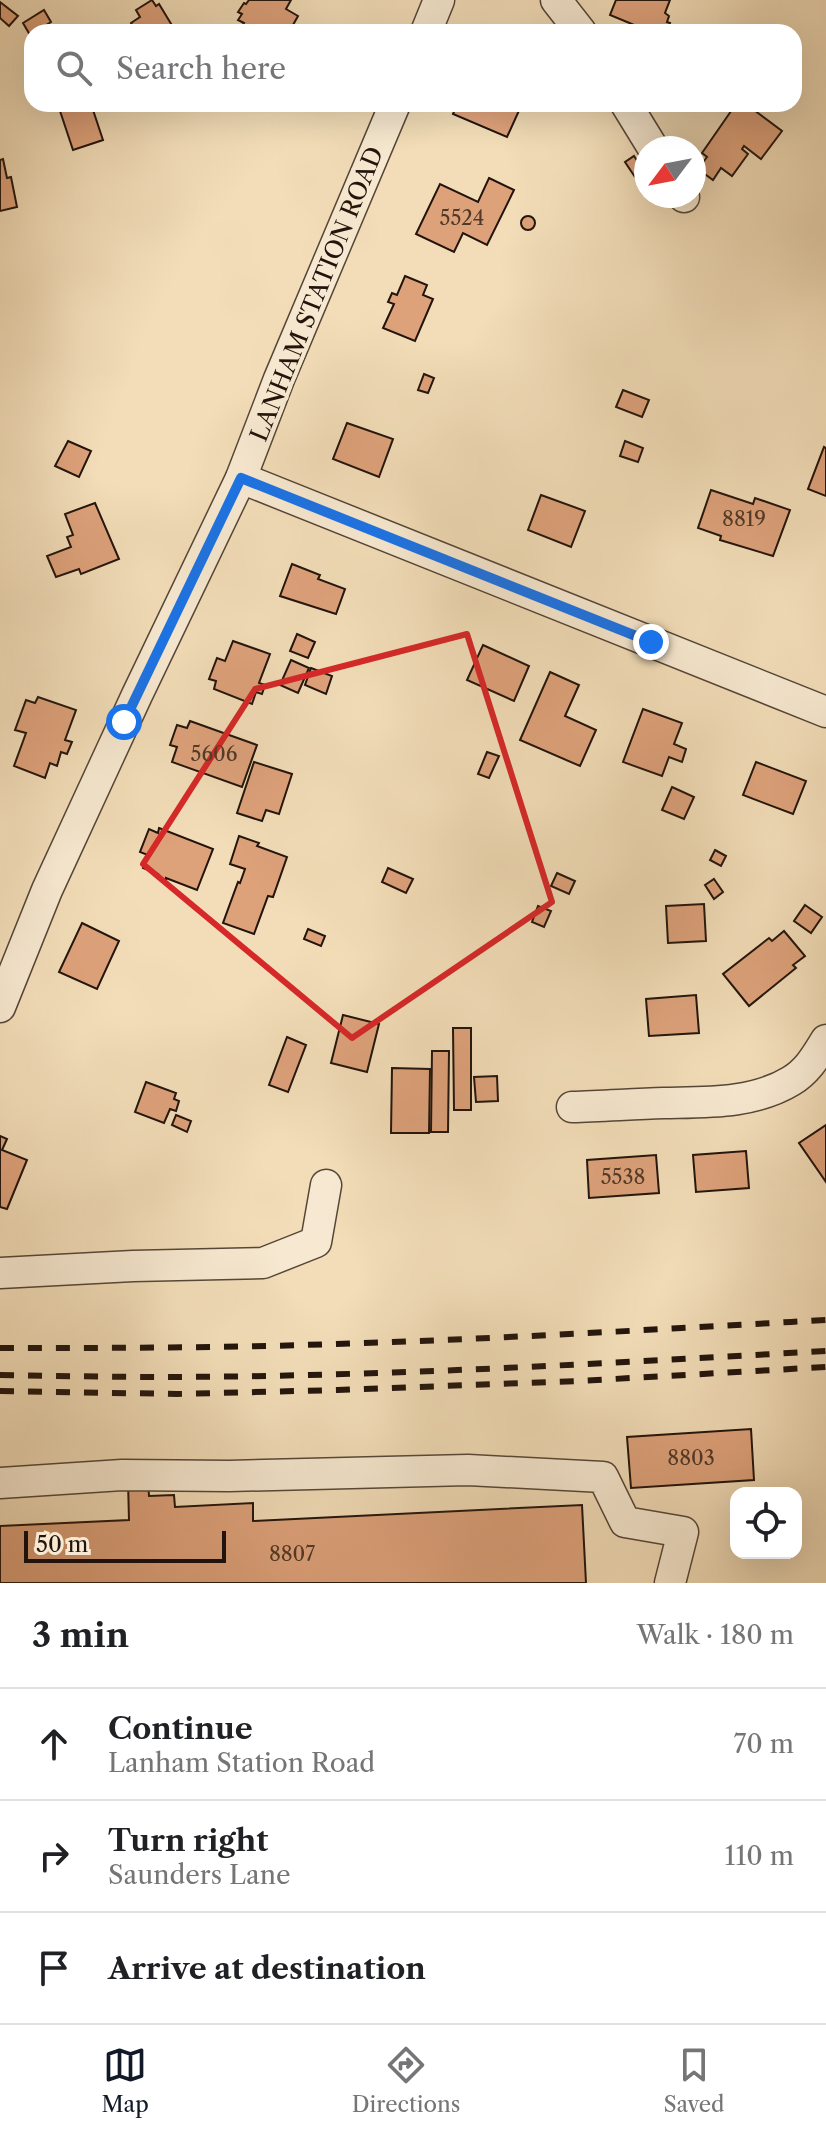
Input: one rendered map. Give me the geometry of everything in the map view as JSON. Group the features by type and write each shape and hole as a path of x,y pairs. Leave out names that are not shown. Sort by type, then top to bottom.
{"street":[{"path":"429,24 439,0"},
{"path":"556,0 575,24"},
{"name":"LANHAM STATION ROAD","path":"0,1007 60,862 241,478 279,379 392,112"},
{"path":"631,112 646,136"},
{"path":"241,478 826,712"},
{"path":"572,1107 727,1101 768,1092 806,1070 826,1040"},
{"path":"0,1273 263,1263 316,1242 326,1185"},
{"path":"0,1483 122,1475 260,1476 468,1470 603,1477 625,1522 683,1532 670,1583"}],"highlighted area":[{"path":"467,634 552,902 352,1038 143,864 255,689"}],"building":[{"path":"152,0 156,6 159,4 171,24 132,24 140,17 136,10"},
{"path":"249,0 291,0 286,9 298,16 294,24 243,24 238,20 242,14 238,12"},
{"path":"616,0 670,0 665,13 669,16 667,22 670,24 632,24 610,15"},
{"path":"0,2 18,16 9,26 0,18"},
{"path":"44,10 51,22 48,24 23,23"},
{"path":"60,112 94,112 103,140 73,150"},
{"path":"454,112 518,112 507,137"},
{"path":"730,112 757,112 782,131 761,159 744,146 742,149 748,154 732,176 721,168 713,180 706,175 706,147"},
{"path":"634,156 634,176 625,162"},
{"path":"3,159 7,178 11,177 17,207 0,211 0,160"},
{"path":"489,178 514,190 487,245 463,233 454,252 416,234 440,184 478,202"},
{"path":"528,216 535,223 528,230 521,223"},
{"path":"405,276 427,285 423,295 433,299 415,341 383,328 394,304 388,302 392,293 397,295"},
{"path":"424,374 434,378 428,393 418,390"},
{"path":"623,390 649,400 642,417 616,407"},
{"path":"347,423 393,439 379,477 333,459"},
{"path":"68,441 91,451 79,477 55,466"},
{"path":"625,441 643,448 638,462 620,456"},
{"path":"826,448 826,496 808,489"},
{"path":"711,490 753,504 755,498 790,510 773,556 720,540 721,536 698,528"},
{"path":"541,495 585,511 571,547 528,530"},
{"path":"95,503 119,559 81,574 79,569 56,577 47,556 71,547 67,537 73,535 65,514"},
{"path":"292,564 320,575 318,579 345,589 336,614 280,596"},
{"path":"297,634 315,642 308,658 290,651"},
{"path":"233,641 270,654 259,683 265,685 262,694 256,692 252,704 214,689 216,681 209,679 217,658 225,661"},
{"path":"483,645 529,666 514,701 467,680"},
{"path":"291,660 309,668 298,693 280,685"},
{"path":"311,668 332,676 326,694 305,685"},
{"path":"550,672 579,685 565,716 596,730 580,766 520,740"},
{"path":"38,697 76,710 65,740 72,742 67,754 61,752 57,766 50,763 45,778 14,766 26,733 15,730 26,700 35,703"},
{"path":"643,709 682,723 674,744 686,749 682,762 669,757 662,776 623,762"},
{"path":"190,721 257,745 242,787 172,762 177,747 170,745 177,725 187,728"},
{"path":"487,752 499,756 489,778 478,774"},
{"path":"254,762 292,774 279,814 266,810 262,821 237,813"},
{"path":"756,762 806,781 793,814 743,795"},
{"path":"672,787 694,797 684,819 662,810"},
{"path":"159,828 213,849 197,890 157,877 158,874 143,868 148,855 140,852 149,829 158,833"},
{"path":"239,836 287,857 273,897 268,896 254,934 223,923 245,869 230,864"},
{"path":"715,850 726,856 721,866 710,860"},
{"path":"388,868 413,879 406,893 382,882"},
{"path":"557,873 575,881 569,894 551,886"},
{"path":"714,879 723,892 714,899 705,885"},
{"path":"704,904 706,941 668,943 666,906"},
{"path":"805,905 822,917 811,933 794,921"},
{"path":"538,906 551,911 544,927 532,922"},
{"path":"82,923 119,941 97,989 59,972"},
{"path":"308,929 325,936 321,946 304,939"},
{"path":"784,931 805,956 793,965 796,968 749,1006 723,974 769,938 772,941"},
{"path":"696,995 699,1033 649,1036 646,999"},
{"path":"343,1015 379,1024 367,1072 331,1063"},
{"path":"453,1028 471,1028 471,1110 454,1110"},
{"path":"287,1037 306,1045 288,1092 269,1085"},
{"path":"432,1051 449,1051 448,1132 431,1132"},
{"path":"392,1068 430,1069 429,1133 391,1133"},
{"path":"497,1076 498,1101 476,1102 474,1077"},
{"path":"146,1082 176,1093 174,1099 179,1101 176,1111 170,1109 164,1123 135,1112"},
{"path":"176,1115 191,1121 187,1132 172,1125"},
{"path":"826,1125 826,1182 799,1143"},
{"path":"0,1136 7,1139 2,1150 27,1160 7,1209 0,1207"},
{"path":"746,1151 749,1188 696,1192 693,1155"},
{"path":"656,1155 659,1193 589,1198 587,1160"},
{"path":"751,1429 754,1480 631,1488 627,1437"},
{"path":"148,1480 149,1496 174,1495 175,1507 253,1503 253,1521 582,1505 586,1583 0,1583 0,1526 129,1520 128,1481"}],"railway":[{"path":"0,1348 334,1344 826,1320"},
{"path":"0,1375 176,1377 339,1374 826,1351"},
{"path":"0,1391 177,1394 337,1390 826,1367"}],"route":[{"path":"124,722 241,478 651,642"}]}
